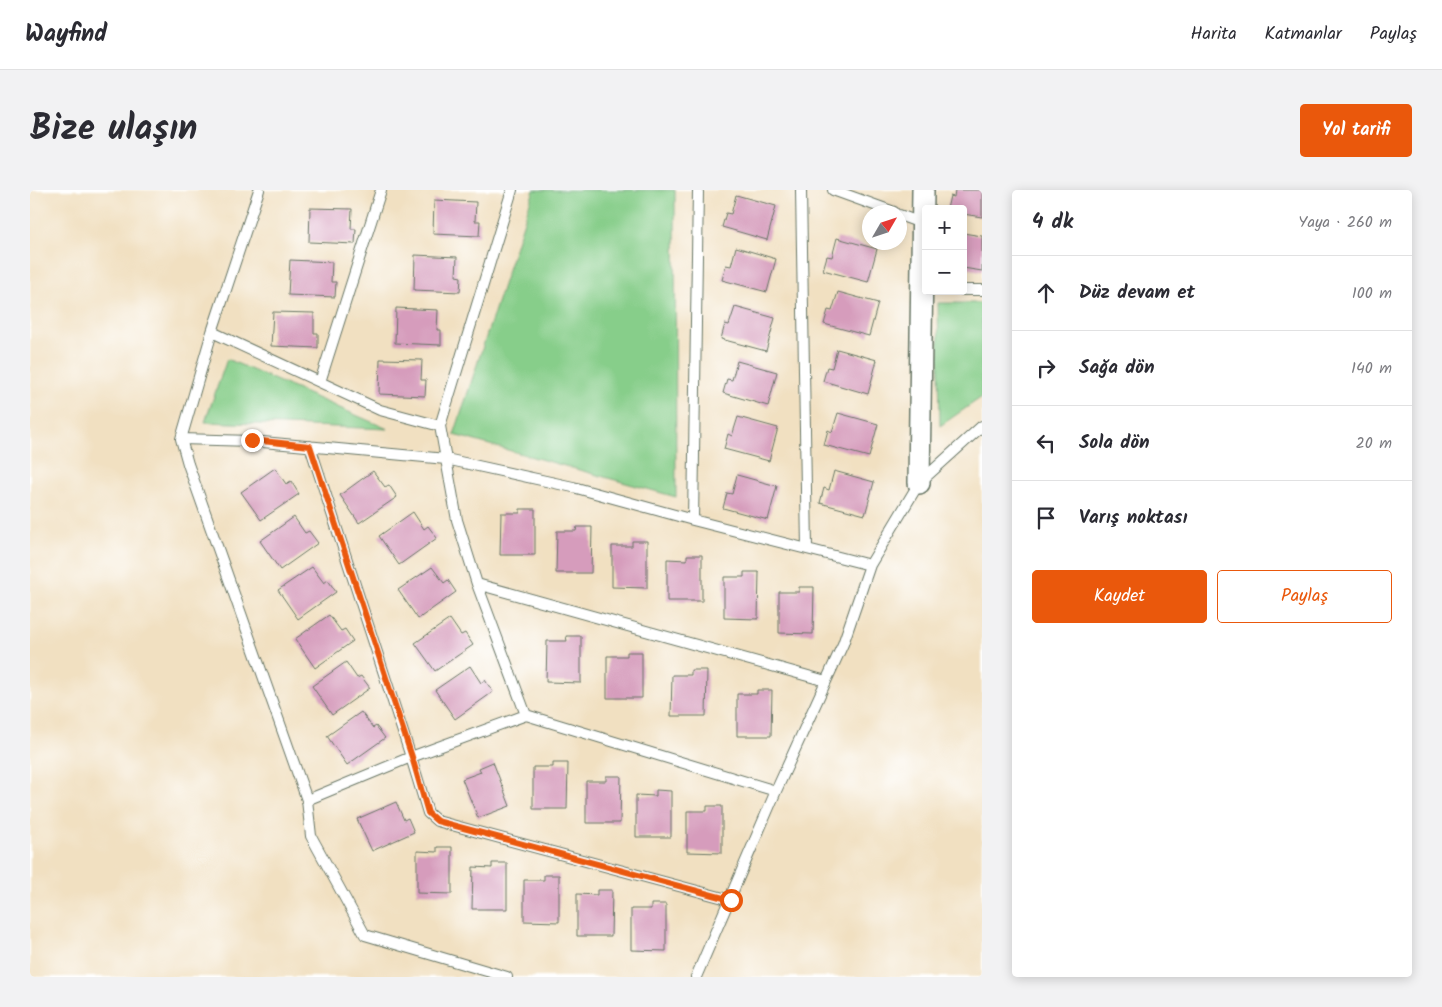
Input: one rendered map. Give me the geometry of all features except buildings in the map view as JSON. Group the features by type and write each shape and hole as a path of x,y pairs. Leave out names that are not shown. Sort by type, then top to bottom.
{"street":[{"path":"924,190 924,205"},
{"path":"919,483 924,295"}],"lane":[{"path":"259,190 212,332 181,439 188,464 308,800 310,836 365,934 507,977"},
{"path":"320,382 381,190"},
{"path":"512,190 440,426 457,520 477,584 526,715"},
{"path":"693,520 698,190"},
{"path":"801,190 807,549"},
{"path":"833,190 875,205"},
{"path":"907,218 922,223"},
{"path":"967,290 982,290"},
{"path":"212,332 380,410 440,426"},
{"path":"696,977 731,900 776,791 843,644 870,564 919,483 982,426"},
{"path":"181,439 252,440 446,458 573,487 693,520 870,564"},
{"path":"310,446 412,757 428,813 437,821 731,900"},
{"path":"477,584 826,681"},
{"path":"308,800 412,757 526,715 776,791"}],"green space":[{"path":"534,190 675,190 676,497 454,435"},
{"path":"938,303 982,303 982,397 940,426"},
{"path":"227,359 388,429 205,422"}],"route":[{"path":"252,440 310,446 412,757 428,813 437,821 731,900"}]}
